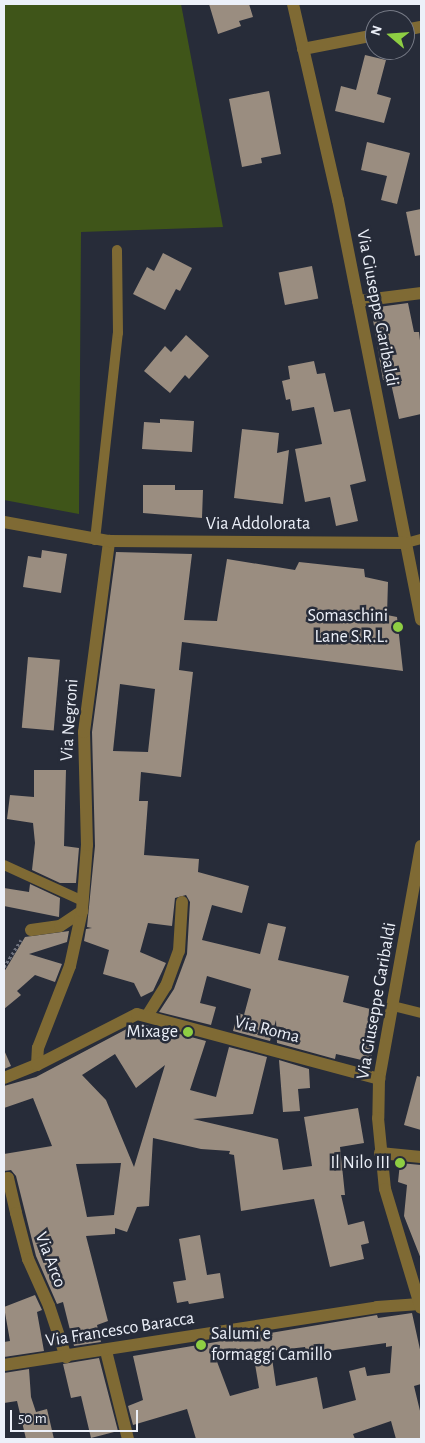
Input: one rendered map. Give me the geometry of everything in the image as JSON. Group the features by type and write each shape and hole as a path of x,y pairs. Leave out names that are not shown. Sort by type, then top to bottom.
{"street":[{"name":"Via Giuseppe Garibaldi","path":"293,4 358,302 421,620"},
{"path":"303,49 365,38"},
{"path":"358,302 421,292"},
{"name":"Via Addolorata","path":"4,522 108,541 406,543"},
{"name":"Via Negroni","path":"37,1065 38,1048 70,966 82,906 87,846 84,732 108,541"},
{"name":"Via Giuseppe Garibaldi","path":"421,846 393,1006 378,1079 380,1153 386,1195 421,1305"},
{"path":"4,1078 37,1065 130,1015 147,1016 166,986 179,951 182,902"},
{"path":"31,930 60,926 82,906"},
{"name":"Via Roma","path":"147,1016 378,1079"},
{"path":"380,1153 421,1158"},
{"name":"Via Arco","path":"4,1178 8,1178 28,1259 49,1306 66,1357"},
{"name":"Via Francesco Baracca","path":"4,1365 106,1351 377,1307 421,1305"},
{"path":"106,1351 128,1439"}],"lane":[{"path":"95,540 118,333 117,250"},
{"name":"Via Addolorata","path":"406,543 421,539"},
{"path":"4,865 82,906"},
{"path":"393,1006 421,1013"}],"path":[{"path":"4,967 26,931 31,930"}],"green space":[{"path":"4,4 181,4 223,227 81,232 79,514 4,500"}],"building":[{"path":"209,4 249,4 253,17 239,21 241,26 218,34"},
{"path":"365,55 365,60 386,60 377,94 391,98 384,123 335,111 341,86 356,90"},
{"path":"269,91 281,154 261,158 262,163 242,167 229,99"},
{"path":"367,142 410,153 397,204 381,200 387,176 361,170"},
{"path":"421,209 421,255 415,256 406,212"},
{"path":"163,253 192,268 180,291 176,289 165,310 133,294 147,267 154,271"},
{"path":"312,266 318,298 285,305 279,272"},
{"path":"408,303 414,332 419,332 421,349 421,414 399,419 390,379 383,380 371,308"},
{"path":"186,335 209,356 189,379 185,375 170,393 144,371 165,346 171,352"},
{"path":"314,361 317,374 325,373 334,412 350,409 366,481 350,485 358,521 336,526 330,497 305,502 295,449 322,444 314,407 292,411 290,399 286,400 282,381 290,379 288,366"},
{"path":"160,419 194,421 192,452 142,449 144,422 160,423"},
{"path":"242,429 279,433 277,453 289,450 283,504 234,498"},
{"path":"143,485 175,485 175,490 203,490 202,518 143,513"},
{"path":"42,550 67,554 61,593 23,587 28,556 41,558"},
{"path":"116,552 192,554 184,620 217,621 227,559 295,570 299,562 364,569 365,577 388,582 387,615 397,617 403,671 182,642 179,670 193,672 181,777 141,772 139,801 148,801 144,855 199,859 198,872 249,886 242,913 212,905 202,940 260,954 268,923 286,927 278,960 349,976 343,1002 382,1012 370,1062 336,1054 335,1059 277,1043 276,1020 270,1041 233,1031 238,1013 244,1015 251,989 207,976 200,1003 216,1007 211,1025 159,1012 174,989 187,954 190,902 186,895 175,898 172,926 148,923 140,952 166,963 153,991 141,997 134,983 103,974 109,950 84,941 86,929 92,928 87,927 95,846 92,732","holes":["120,684 155,689 148,752 113,751"]},
{"path":"28,657 60,660 54,731 22,728"},
{"path":"34,770 66,770 64,846 79,848 76,883 60,883 32,870 35,843 33,823 7,819 10,795 34,797"},
{"path":"30,884 60,898 59,917 4,906 4,888 29,892"},
{"path":"69,931 67,942 29,954 62,964 55,982 35,975 17,991 21,995 4,1009 4,972 25,937"},
{"path":"138,1023 206,1041 190,1090 216,1097 229,1047 267,1057 253,1114 193,1119 278,1139 283,1170 312,1166 304,1117 358,1108 364,1143 340,1147 345,1195 341,1195 348,1225 364,1221 369,1243 361,1245 364,1259 330,1267 314,1199 241,1211 234,1155 229,1154 230,1151 201,1149 153,1138 149,1206 137,1207 127,1232 115,1228 115,1234 86,1236 108,1321 97,1325 101,1342 74,1346 63,1302 57,1304 36,1256 16,1176 11,1170 4,1171 4,1154 52,1146 33,1098 4,1108 4,1086 36,1077","holes":["115,1054 136,1088 165,1065 134,1167 106,1100 82,1075","121,1163 114,1215 87,1217 76,1164"]},
{"path":"4,1050 11,1066 4,1069"},
{"path":"279,1060 309,1069 310,1088 298,1089 300,1111 283,1112"},
{"path":"417,1076 421,1077 421,1130 404,1125"},
{"path":"400,1163 421,1165 421,1259 404,1216 407,1185 398,1182"},
{"path":"200,1235 207,1275 220,1273 224,1298 189,1304 188,1301 177,1303 173,1282 186,1280 179,1239"},
{"path":"35,1295 42,1310 37,1312 44,1351 4,1357 4,1342 10,1341 4,1307"},
{"path":"412,1313 421,1354 421,1384 414,1386 421,1415 421,1439 396,1439 391,1421 353,1434 355,1439 196,1439 187,1409 133,1425 128,1406 143,1400 133,1356 377,1315 378,1318","holes":["386,1343 386,1347 392,1346 390,1373 367,1376 365,1367 349,1371 356,1400 323,1409 317,1377 276,1386 271,1351 305,1347 307,1354","253,1352 259,1388 230,1396 216,1359"]},
{"path":"99,1358 118,1431 91,1438 81,1396 71,1398 63,1364"},
{"path":"29,1369 31,1397 36,1412 47,1409 54,1439 26,1439 17,1401 4,1403 4,1373"}],"place":[{"name":"Somaschini Lane S.R.L.","path":"398,627"},
{"name":"Mixage","path":"188,1032"},
{"name":"Il Nilo III","path":"400,1163"},
{"name":"Salumi e formaggi Camillo","path":"201,1345"}]}
